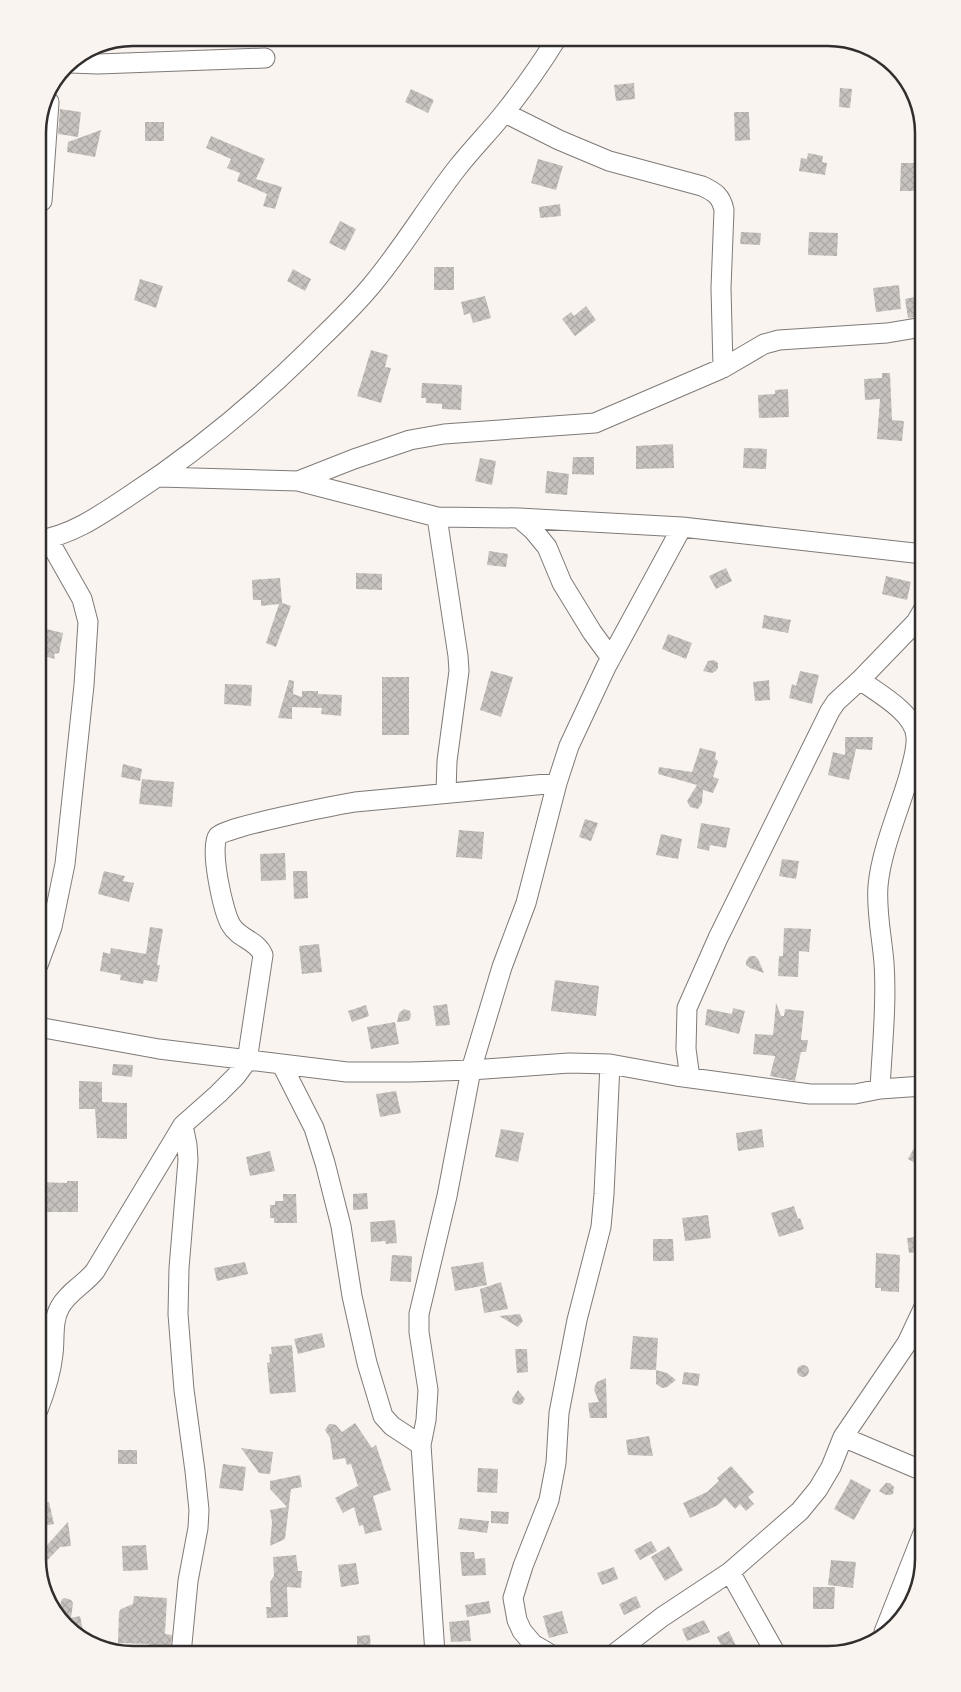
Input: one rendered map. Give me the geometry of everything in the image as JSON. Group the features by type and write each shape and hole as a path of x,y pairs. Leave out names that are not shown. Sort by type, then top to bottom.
{"street":[{"path":"46,538 88,522 159,477 244,412 352,308 392,260 458,166 505,113 538,69 552,46"},
{"path":"82,63 265,58"},
{"path":"505,113 559,140 609,161 702,186 716,193 722,200 724,210 721,288 723,368"},
{"path":"46,144 48,116"},
{"path":"298,481 410,440 444,434 595,423 723,368 764,344 779,340 887,333 915,328"},
{"path":"159,477 298,481 437,517 519,518 682,527 915,553"},
{"path":"437,517 459,671 447,761 446,792"},
{"path":"519,518 547,546 562,584 611,658"},
{"path":"434,1646 421,1445 426,1420 428,1390 419,1332 420,1314 447,1196 471,1070 502,967 526,903 557,783 569,746 611,658 682,527"},
{"path":"46,544 82,599 88,622 84,685 65,864 52,927 46,943"},
{"path":"690,1078 686,1049 687,1008 718,938 830,711 845,693 915,623"},
{"path":"860,680 906,715 913,724 915,731"},
{"path":"880,1089 884,963 877,904 878,886 885,853 915,778"},
{"path":"46,1386 51,1371 56,1320 60,1306 95,1271 184,1125 236,1076 247,1060 263,955 257,945 240,936 231,925 226,913 214,848 217,837 236,828 332,805 446,792 557,783"},
{"path":"46,1028 159,1049 347,1072 471,1070 569,1063 610,1064 690,1078 810,1094 855,1094 880,1089 915,1087"},
{"path":"536,1646 526,1637 517,1620 513,1598 523,1566 549,1500 556,1463 558,1413 577,1320 601,1227 610,1064"},
{"path":"282,1065 314,1128 325,1163 341,1226 352,1296 367,1363 383,1416 392,1426 421,1445"},
{"path":"182,1646 188,1581 198,1528 199,1510 184,1390 178,1314 179,1268 188,1160 184,1125"},
{"path":"624,1646 662,1617 730,1572 800,1511 818,1489 831,1467 843,1436 907,1343 915,1327"},
{"path":"843,1436 915,1467"},
{"path":"889,1620 915,1554"},
{"path":"730,1572 772,1646"}],"building":[{"path":"634,83 635,99 616,101 614,85"},
{"path":"840,88 852,89 850,108 839,107"},
{"path":"411,89 434,100 428,113 405,102"},
{"path":"60,109 81,112 78,137 58,134"},
{"path":"734,112 749,112 750,140 735,141"},
{"path":"145,122 164,122 164,141 145,141"},
{"path":"101,130 95,157 67,152 68,142"},
{"path":"211,136 265,159 256,179 282,187 275,209 263,206 267,194 237,181 240,173 227,168 231,159 206,148"},
{"path":"808,153 823,156 822,162 827,163 825,175 799,171 801,158 807,159"},
{"path":"538,159 563,166 556,190 531,183"},
{"path":"901,163 915,163 915,191 900,191"},
{"path":"560,204 561,216 540,218 539,207"},
{"path":"340,221 356,229 345,251 329,243"},
{"path":"741,232 761,233 760,245 740,244"},
{"path":"809,232 838,233 837,256 808,255"},
{"path":"434,267 454,267 454,290 434,290"},
{"path":"293,269 311,279 305,291 287,281"},
{"path":"140,279 163,286 156,308 134,300"},
{"path":"899,285 901,309 876,312 873,288"},
{"path":"485,296 491,318 473,323 470,313 464,315 461,302"},
{"path":"915,297 915,317 908,318 905,299"},
{"path":"586,306 596,320 575,336 562,319 571,312 574,316"},
{"path":"371,350 388,355 385,367 391,368 381,403 357,396"},
{"path":"882,373 890,373 892,420 904,421 902,441 877,439 880,399 865,400 864,379 882,378"},
{"path":"422,383 462,385 461,410 442,409 442,404 426,403 426,398 421,398"},
{"path":"788,389 789,417 759,418 758,395 775,394 775,390"},
{"path":"673,444 674,468 636,469 636,446"},
{"path":"744,448 767,449 766,469 743,468"},
{"path":"573,457 594,457 594,475 572,474"},
{"path":"480,458 496,461 492,485 475,481"},
{"path":"547,471 569,474 567,495 545,493"},
{"path":"489,551 508,554 506,567 487,565"},
{"path":"726,568 732,581 716,589 709,576"},
{"path":"356,573 382,574 382,590 356,589"},
{"path":"886,576 911,582 907,600 882,594"},
{"path":"280,578 282,603 291,606 276,647 266,643 279,604 261,606 261,600 253,600 252,580"},
{"path":"764,615 791,620 788,633 762,628"},
{"path":"46,629 63,633 59,653 54,654 55,659 46,657"},
{"path":"668,634 692,643 686,659 662,649"},
{"path":"714,660 718,663 716,671 712,673 703,671 708,661"},
{"path":"491,671 513,677 501,717 480,710"},
{"path":"800,671 819,675 812,704 789,698 792,684 796,686"},
{"path":"382,677 409,677 409,735 382,735"},
{"path":"289,680 294,681 293,694 302,697 302,691 318,691 318,694 342,695 341,716 321,714 322,708 292,707 292,719 278,718"},
{"path":"769,680 770,700 755,701 753,682"},
{"path":"225,684 252,685 251,706 224,704"},
{"path":"845,737 873,737 872,750 856,749 849,780 828,775 833,752 845,755"},
{"path":"700,748 716,752 715,759 718,761 713,777 719,779 713,793 703,790 702,803 698,809 690,807 687,801 697,785 658,774 659,767 692,772"},
{"path":"123,764 142,769 140,781 121,777"},
{"path":"142,779 174,782 172,807 139,804"},
{"path":"585,819 598,823 591,841 579,837"},
{"path":"701,823 730,828 726,848 710,845 709,851 697,848"},
{"path":"459,830 484,832 482,859 456,857"},
{"path":"661,834 682,839 678,859 656,855"},
{"path":"285,853 286,880 261,881 260,854"},
{"path":"782,859 799,861 796,879 779,876"},
{"path":"104,871 125,876 123,881 134,883 129,902 98,894"},
{"path":"293,871 307,871 308,898 294,899"},
{"path":"150,927 163,929 157,965 160,965 157,982 144,980 143,984 120,980 121,975 100,971 103,952 110,954 111,948 146,954"},
{"path":"784,928 811,929 809,952 799,951 798,977 778,976 779,956 783,956"},
{"path":"319,944 322,972 302,974 299,946"},
{"path":"750,956 755,956 758,959 764,973 746,965 746,961"},
{"path":"555,980 599,986 596,1016 551,1011"},
{"path":"776,1003 781,1016 784,1016 785,1009 804,1011 801,1040 808,1040 806,1052 801,1052 795,1081 770,1076 775,1056 753,1054 755,1034 773,1035"},
{"path":"447,1004 450,1025 436,1026 433,1006"},
{"path":"366,1005 369,1016 352,1022 348,1011"},
{"path":"733,1008 745,1011 739,1034 705,1025 707,1009 732,1014"},
{"path":"404,1009 410,1011 410,1019 397,1022 399,1013"},
{"path":"395,1022 399,1044 371,1049 367,1027"},
{"path":"113,1064 133,1065 132,1077 112,1075"},
{"path":"79,1081 102,1082 102,1102 127,1103 127,1139 97,1138 95,1109 79,1109"},
{"path":"396,1091 401,1113 380,1117 376,1094"},
{"path":"501,1129 524,1133 518,1162 495,1157"},
{"path":"762,1129 764,1147 738,1151 736,1133"},
{"path":"915,1146 915,1163 908,1159"},
{"path":"270,1151 275,1171 250,1176 246,1157"},
{"path":"67,1181 78,1181 78,1212 46,1212 46,1182 67,1183"},
{"path":"367,1193 368,1209 353,1210 353,1194"},
{"path":"283,1194 296,1194 297,1223 274,1223 274,1218 270,1218 270,1205 275,1205 275,1201 283,1201"},
{"path":"794,1206 798,1219 800,1218 804,1229 779,1237 771,1213"},
{"path":"708,1215 711,1238 685,1241 682,1218"},
{"path":"395,1220 397,1243 386,1244 385,1241 371,1242 370,1222"},
{"path":"915,1237 915,1252 909,1253 907,1238"},
{"path":"653,1239 673,1239 674,1261 653,1261"},
{"path":"876,1253 900,1255 899,1292 881,1291 881,1288 875,1288"},
{"path":"392,1255 412,1256 411,1282 390,1281"},
{"path":"245,1262 248,1274 217,1281 214,1268"},
{"path":"483,1262 487,1285 455,1291 451,1267"},
{"path":"501,1282 508,1309 484,1313 480,1289"},
{"path":"520,1314 523,1321 518,1327 499,1316"},
{"path":"322,1333 325,1347 298,1354 294,1339"},
{"path":"633,1336 658,1338 656,1370 630,1369"},
{"path":"292,1345 296,1392 270,1394 267,1363 270,1362 269,1354 272,1354 271,1347"},
{"path":"515,1349 527,1349 528,1372 517,1373"},
{"path":"805,1365 808,1366 808,1376 801,1377 798,1376 797,1369 798,1366"},
{"path":"656,1370 667,1373 676,1380 667,1387 662,1388 656,1384"},
{"path":"684,1372 700,1374 698,1386 682,1384"},
{"path":"606,1378 607,1418 590,1418 588,1403 599,1402 594,1390 595,1386 597,1382"},
{"path":"518,1390 525,1399 519,1405 513,1403 512,1399"},
{"path":"355,1423 372,1448 376,1445 391,1490 373,1496 382,1530 365,1534 363,1525 359,1526 354,1507 343,1513 335,1498 358,1486 351,1464 347,1465 345,1458 333,1460 330,1438 325,1430 329,1424 332,1424 336,1425 342,1432"},
{"path":"649,1436 653,1456 628,1455 626,1440"},
{"path":"241,1448 273,1452 270,1474 259,1473"},
{"path":"118,1450 137,1450 137,1464 118,1464"},
{"path":"223,1464 246,1467 243,1491 219,1488"},
{"path":"731,1466 754,1492 748,1497 754,1504 746,1511 740,1504 735,1509 725,1498 718,1505 690,1518 683,1503 707,1492 719,1481 717,1478"},
{"path":"478,1468 498,1469 497,1493 477,1492"},
{"path":"300,1475 302,1487 291,1489 285,1539 270,1546 272,1522 270,1510 287,1507 270,1489 270,1481"},
{"path":"851,1479 871,1490 854,1520 834,1509"},
{"path":"886,1483 890,1483 894,1487 893,1494 886,1495 879,1491"},
{"path":"49,1502 54,1524 46,1526 46,1503"},
{"path":"491,1511 509,1512 508,1524 491,1523"},
{"path":"460,1518 489,1521 487,1533 458,1529"},
{"path":"68,1522 71,1546 60,1547 46,1561 46,1546"},
{"path":"651,1541 657,1551 640,1560 634,1550"},
{"path":"146,1545 148,1570 123,1571 122,1546"},
{"path":"669,1546 683,1570 665,1581 651,1557"},
{"path":"460,1552 474,1552 475,1559 485,1558 486,1575 462,1576"},
{"path":"296,1555 298,1571 302,1571 301,1588 287,1587 288,1617 267,1618 266,1607 271,1607 270,1582 274,1576 273,1557"},
{"path":"831,1560 856,1562 853,1588 828,1585"},
{"path":"356,1563 359,1584 341,1587 338,1565"},
{"path":"614,1567 618,1579 602,1585 597,1573"},
{"path":"813,1587 835,1587 834,1609 813,1609"},
{"path":"134,1596 167,1598 165,1634 172,1635 171,1646 118,1643 119,1612 121,1609 133,1604"},
{"path":"636,1596 641,1607 624,1615 619,1604"},
{"path":"62,1599 71,1600 73,1603 71,1618 80,1616 83,1629 68,1616 61,1607"},
{"path":"489,1601 491,1613 467,1617 465,1605"},
{"path":"562,1611 568,1633 549,1638 543,1616"},
{"path":"469,1620 471,1641 451,1642 449,1622"},
{"path":"704,1620 710,1632 687,1641 682,1629"},
{"path":"729,1631 736,1646 721,1646 717,1637"},
{"path":"370,1635 371,1646 357,1646 357,1636"}]}
